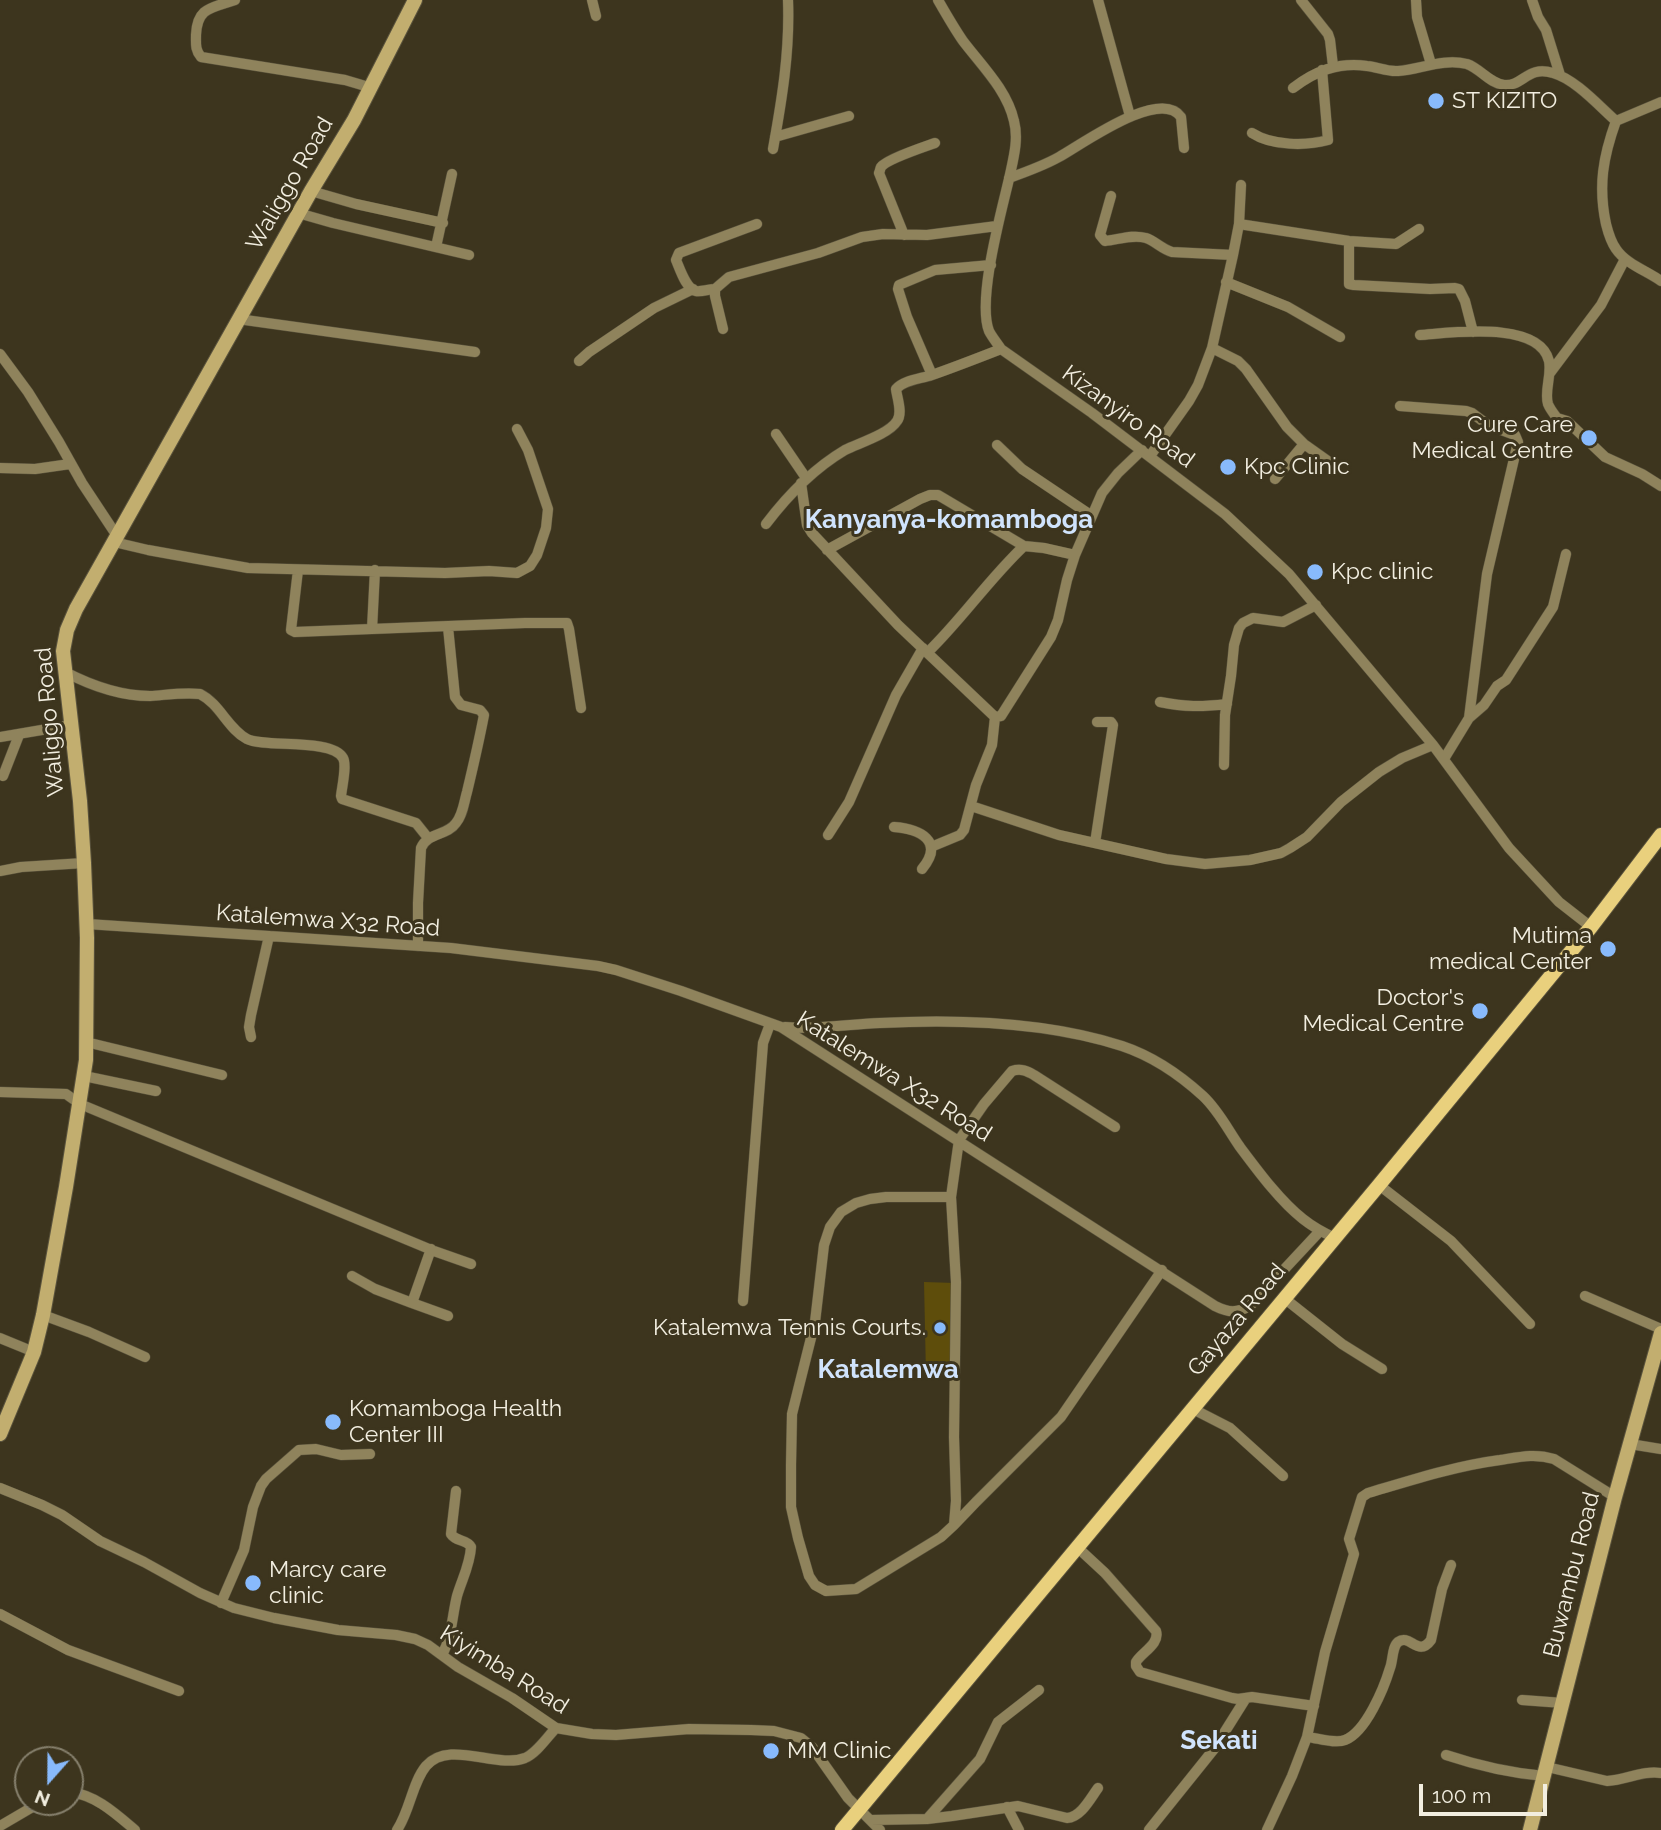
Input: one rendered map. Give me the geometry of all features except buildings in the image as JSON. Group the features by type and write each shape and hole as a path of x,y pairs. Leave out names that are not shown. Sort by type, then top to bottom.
{"main road":[{"name":"Gayaza Road","path":"842,1830 1379,1185 1591,927 1661,835"}],"street":[{"path":"235,0 200,15 197,21 196,46 201,57 345,80 372,88"},
{"name":"Waliggo Road","path":"0,1434 34,1352 43,1315 84,1076 87,924 80,801 65,673 67,630 75,609 310,191 372,88 415,0"},
{"path":"592,0 596,16"},
{"path":"772,149 785,79 788,0"},
{"path":"1098,0 1130,116"},
{"path":"1301,0 1328,34 1333,66"},
{"path":"1416,0 1417,17 1431,64"},
{"path":"1532,0 1546,30 1560,75"},
{"name":"Kizanyiro Road","path":"941,1 962,39 996,82 1014,122 1016,141 997,226 987,296 989,330 1001,349 1146,453 1225,514 1289,574 1433,745 1509,848 1559,902 1591,927"},
{"path":"1293,89 1333,66 1366,65 1392,71 1431,64 1456,63 1475,68 1497,83 1507,86 1540,70 1560,75 1616,121"},
{"path":"1252,134 1270,142 1289,144 1328,140 1322,70"},
{"path":"1661,102 1616,121 1606,150 1601,196 1609,234 1616,249 1625,259 1661,281"},
{"path":"1009,178 1061,156 1130,116 1155,110 1175,111 1181,117 1184,148"},
{"path":"775,137 849,116"},
{"path":"904,235 879,173 880,169 900,157 935,143"},
{"path":"436,247 452,174"},
{"path":"995,717 1001,716 1047,645 1058,620 1075,555 1105,488 1146,453 1189,401 1198,385 1212,348 1233,255 1239,223 1241,185"},
{"path":"310,191 367,207 443,223"},
{"path":"1111,196 1100,235 1105,241 1132,236 1144,237 1165,250 1233,255"},
{"path":"298,214 469,255"},
{"path":"1239,223 1349,241 1396,244 1419,229"},
{"path":"757,224 679,253 676,260 688,284 696,291 715,289 729,277 818,253 862,237 927,234 997,226"},
{"path":"1349,241 1349,284 1459,289 1473,332"},
{"path":"1550,373 1601,305 1625,259"},
{"path":"932,375 898,285 935,270 991,265"},
{"path":"1226,282 1288,307 1340,337"},
{"path":"579,361 654,308 693,289"},
{"path":"715,289 723,329"},
{"path":"238,319 475,352"},
{"path":"1420,335 1473,332 1509,334 1530,340 1549,360 1548,403 1557,418 1567,421 1605,457 1661,486"},
{"path":"1212,348 1238,361 1287,427 1304,444 1335,466"},
{"path":"766,524 804,481 845,451 895,424 900,415 897,386 1001,349"},
{"path":"0,354 40,411 115,539 148,550 247,568 517,573 530,566 542,543 548,509 528,450 517,429"},
{"path":"1400,406 1472,413 1488,425 1515,435 1518,442 1487,574 1469,718"},
{"path":"776,434 804,481 807,524 811,533 898,625 995,717"},
{"path":"1275,479 1304,444"},
{"path":"997,445 1022,469 1092,516"},
{"path":"0,468 35,469 70,464"},
{"path":"827,550 920,499 938,495 1024,547 1044,548 1075,555"},
{"path":"828,835 849,802 896,695 925,650 947,634 1024,547"},
{"path":"1444,759 1469,718 1484,705 1497,686 1506,680 1553,607 1566,554"},
{"path":"298,570 293,632 525,622 567,623 581,708"},
{"path":"372,629 374,570"},
{"path":"1224,765 1227,704 1234,645 1239,628 1242,623 1253,618 1283,622 1316,604"},
{"path":"418,946 421,848 428,838 452,828 457,822 484,715 480,710 461,705 455,696 448,626"},
{"path":"65,673 92,685 133,695 200,694 214,705 238,733 252,741 313,746 336,753 344,762 342,799 416,823 428,838"},
{"path":"1160,702 1198,708 1227,704"},
{"path":"932,847 960,835 964,830 975,785 992,745 995,717"},
{"path":"1095,843 1113,725 1111,722 1097,722"},
{"path":"0,737 71,726"},
{"path":"3,776 19,735"},
{"path":"971,806 1036,829 1166,859 1205,864 1251,860 1281,853 1307,836 1379,772 1402,758 1433,745"},
{"path":"894,827 918,832 932,847 930,859 922,869"},
{"path":"0,871 84,863"},
{"name":"Katalemwa X32 Road","path":"87,924 503,954 598,966 681,991 781,1027 1215,1306 1233,1312 1250,1306 1320,1231"},
{"path":"251,1037 251,1015 269,936"},
{"path":"781,1027 800,1029 940,1022 998,1025 1040,1028 1122,1046 1167,1068 1204,1097 1266,1181 1291,1208 1320,1231 1335,1238"},
{"path":"743,1301 763,1043 771,1024"},
{"path":"86,1042 222,1075"},
{"path":"954,1525 956,1282 951,1196 959,1140 984,1104 1012,1071 1018,1069 1026,1070 1115,1127"},
{"path":"84,1076 156,1091"},
{"path":"0,1092 66,1094 80,1104 471,1265"},
{"path":"1379,1185 1451,1241 1530,1324"},
{"path":"951,1196 886,1197 856,1203 841,1212 830,1227 824,1245 815,1322 792,1414 791,1465 792,1507 798,1538 809,1576 815,1585 826,1591 856,1589 941,1537 954,1525 1061,1417 1162,1270"},
{"path":"412,1303 431,1249"},
{"path":"352,1276 375,1289 448,1316"},
{"path":"1585,1296 1661,1331"},
{"path":"1284,1298 1342,1344 1382,1369"},
{"path":"43,1315 145,1357"},
{"name":"Buwambu Road","path":"1530,1830 1615,1497 1657,1360 1661,1331"},
{"path":"0,1338 34,1352"},
{"path":"1193,1409 1230,1428 1283,1476"},
{"path":"1630,1444 1661,1449"},
{"path":"221,1603 244,1550 257,1495 267,1479 299,1450 316,1449 341,1455 370,1454"},
{"path":"1267,1830 1307,1737 1325,1652 1354,1554 1349,1539 1365,1495 1466,1465 1532,1455 1554,1459 1615,1497"},
{"name":"Kiyimba Road","path":"0,1488 62,1515 100,1541 221,1603 274,1618 338,1630 415,1639 556,1728 604,1735 689,1728 774,1731 801,1738 812,1747 848,1798 880,1830"},
{"path":"442,1655 448,1644 471,1547 451,1534 456,1491"},
{"path":"1078,1548 1105,1573 1157,1635 1156,1640 1136,1662 1140,1672 1232,1698 1252,1697 1314,1706"},
{"path":"1307,1737 1345,1740 1371,1714 1386,1680 1396,1645 1405,1640 1421,1648 1427,1646 1431,1640 1451,1565"},
{"path":"0,1614 68,1650 179,1691"},
{"path":"927,1819 981,1759 998,1722 1039,1690"},
{"path":"1149,1830 1214,1749 1247,1698"},
{"path":"1522,1700 1563,1703"},
{"path":"397,1830 420,1776 432,1760 440,1756 456,1755 517,1760 531,1755 556,1728"},
{"path":"1446,1755 1501,1771 1545,1772 1608,1781 1643,1773 1661,1773"},
{"path":"871,1819 927,1819 1018,1806 1073,1818 1098,1788"},
{"path":"84,1794 135,1830"},
{"path":"1007,1807 1019,1830"},
{"path":"0,1826 17,1816"}],"shaded area":[{"name":"Katalemwa Tennis Courts.","path":"924,1282 955,1283 954,1374 926,1375"}],"place":[{"name":"ST KIZITO","path":"1436,101"},
{"name":"Cure Care Medical Centre","path":"1589,438"},
{"name":"Kpc Clinic","path":"1228,467"},
{"name":"Kpc clinic","path":"1315,572"},
{"name":"Mutima medical Center","path":"1608,949"},
{"name":"Doctor's Medical Centre","path":"1480,1011"},
{"name":"Katalemwa Tennis Courts.","path":"940,1328"},
{"name":"Komamboga Health Center III","path":"333,1422"},
{"name":"Marcy care clinic","path":"253,1583"},
{"name":"MM Clinic","path":"771,1751"}],"district":[{"name":"Kanyanya-komamboga","path":"949,520"},
{"name":"Katalemwa","path":"888,1370"},
{"name":"Sekati","path":"1219,1741"}]}
